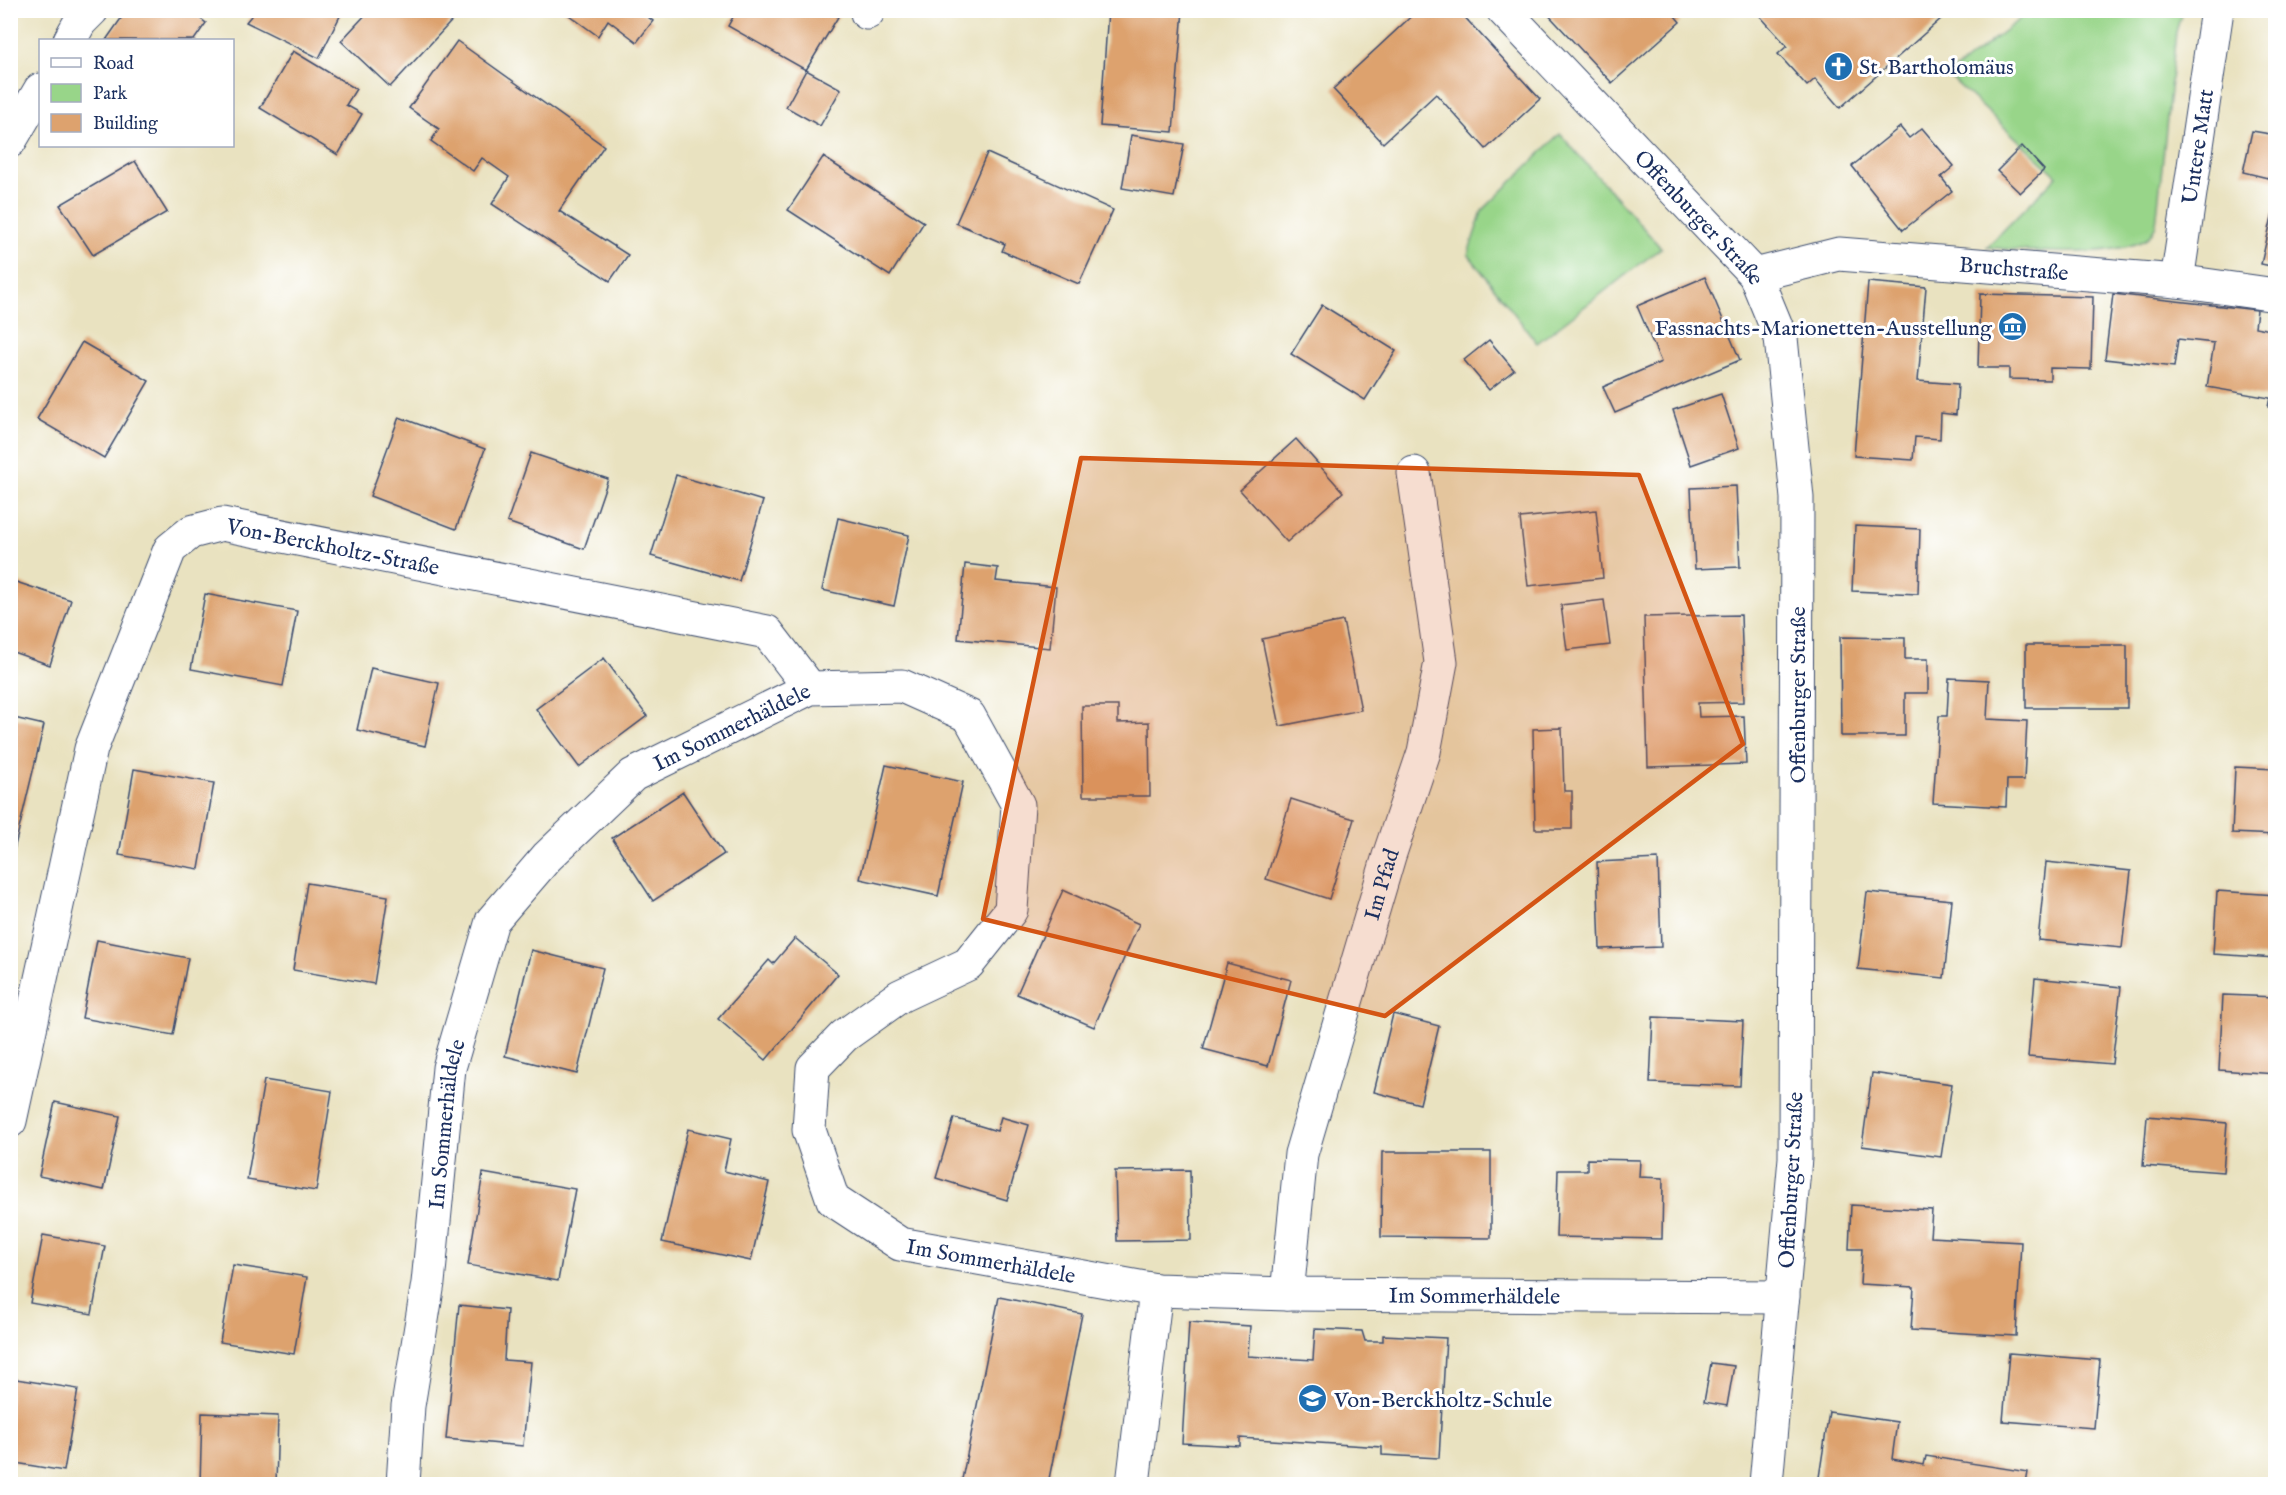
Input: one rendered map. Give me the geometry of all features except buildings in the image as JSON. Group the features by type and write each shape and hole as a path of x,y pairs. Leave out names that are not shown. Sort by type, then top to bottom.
{"street":[{"path":"70,39 80,22 92,10"},
{"name":"Offenburger Straße","path":"1503,10 1755,275 1781,338 1797,498 1794,1158 1766,1485"},
{"name":"Untere Matt","path":"2177,280 2217,10"},
{"path":"10,141 39,92"},
{"name":"Bruchstraße","path":"1755,275 1839,254 2177,280 2276,295"},
{"name":"Im Pfad","path":"1287,1294 1301,1154 1389,856 1424,752 1441,662 1414,473"},
{"name":"Von-Berckholtz-Straße","path":"10,1121 91,749 170,549 191,532 222,524 767,632 810,688"},
{"name":"Im Sommerhäldele","path":"403,1485 408,1406 428,1284 449,1068 492,921 547,857 633,775 810,688 902,686 969,716 1018,805 1011,910 968,964 900,996 844,1036 813,1068 809,1130 833,1200 900,1244 1156,1290 1287,1294 1783,1298"},
{"path":"1133,1485 1156,1290"}],"highlighted area":[{"path":"1081,458 1639,475 1743,744 1385,1016 983,919"}],"green space":[{"path":"2030,11 2182,11 2176,32 2156,225 2145,240 2130,246 2111,249 2068,252 1987,247 2057,176 1948,75"},
{"path":"1560,134 1661,248 1537,343 1468,254 1482,211"}],"place":[{"name":"St. Bartholomäus","path":"1838,66"},
{"name":"Fassnachts-Marionetten-Ausstellung","path":"2013,327"},
{"name":"Von-Berckholtz-Schule","path":"1313,1399"}]}
